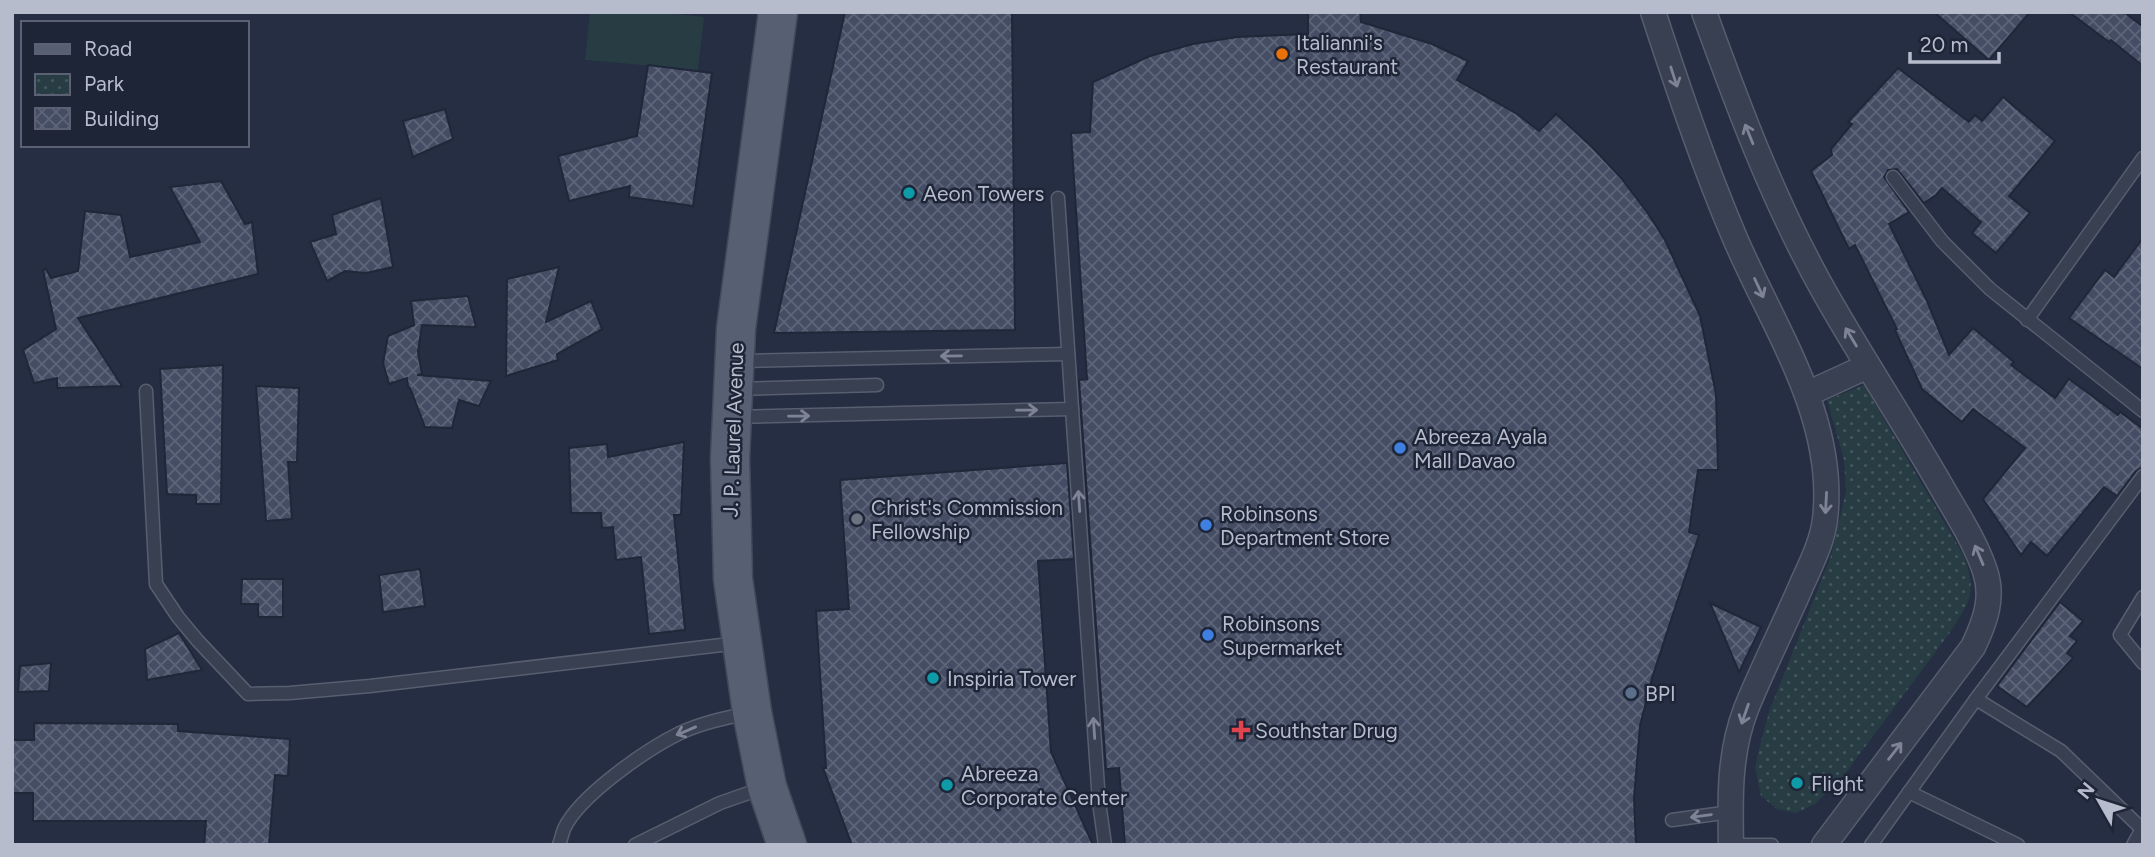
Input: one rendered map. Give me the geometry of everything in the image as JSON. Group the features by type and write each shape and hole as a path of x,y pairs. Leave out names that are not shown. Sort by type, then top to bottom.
{"main road":[{"name":"J. P. Laurel Avenue","path":"778,12 736,329 732,389 730,525 733,579 752,712 767,787 787,845"}],"street":[{"path":"1653,12 1688,119 1735,238 1807,394 1821,439 1827,480 1825,522 1811,564 1746,710 1734,750 1730,845"},
{"path":"1660,12 1673,12"},
{"path":"1704,12 1750,136 1788,226 1976,548 1986,574 1990,597 1985,621 1973,647 1824,845"},
{"path":"1807,394 1868,366"}],"lane":[{"path":"2027,320 2143,158"},
{"path":"1893,177 1942,241 1990,289 2143,411"},
{"path":"1058,198 1099,802 1105,845"},
{"path":"732,389 1068,354"},
{"path":"732,389 877,385"},
{"path":"732,389 1072,409"},
{"path":"146,391 156,584 198,641 248,694 382,685 743,642"},
{"path":"1871,845 1976,699 2143,476"},
{"path":"2143,597 2120,635 2143,663"},
{"path":"1976,699 2061,751 2142,830 2133,845"},
{"path":"559,845 564,828 576,811 600,787 656,746 707,722 752,712"},
{"path":"635,845 720,803 767,787"},
{"path":"1909,792 2018,845"},
{"path":"1672,820 1730,812"},
{"path":"1730,845 1772,845"}],"green space":[{"path":"590,12 657,12 704,17 698,70 585,60"},
{"path":"1864,385 1964,556 1970,579 1970,595 1951,631 1842,778 1815,804 1796,813 1777,809 1761,796 1755,767 1770,709 1831,556 1846,491 1844,460 1827,400"}],"building":[{"name":"Aeon Towers","path":"845,12 1012,12 1015,330 774,333"},
{"name":"Abreeza Ayala Mall Davao","path":"1308,12 1360,12 1361,22 1432,44 1468,61 1457,80 1517,114 1539,131 1556,114 1621,178 1647,212 1665,240 1700,316 1716,394 1718,470 1698,470 1689,532 1699,535 1652,678 1640,726 1634,798 1636,845 1125,845 1119,768 1106,769 1079,380 1087,379 1071,133 1090,132 1093,82 1150,56 1193,44 1237,37 1308,34"},
{"path":"1934,12 2030,12 1989,60"},
{"path":"2069,12 2124,12 2143,27 2143,66 2111,40 2109,42"},
{"path":"648,65 712,73 693,206 629,197 630,186 569,201 558,156 637,136"},
{"path":"1898,68 1969,122 1975,115 1982,121 2003,97 2055,141 2009,196 2030,213 1996,253 1972,233 1981,222 1942,188 1924,203 1897,169 1888,170 1884,177 1909,212 1889,224 1927,301 1949,355 1973,328 2014,362 2011,365 2055,398 2069,379 2118,415 2120,412 2143,429 2143,467 2136,471 2117,496 2104,487 2047,556 2031,542 2021,555 1983,499 2025,448 1973,409 1962,422 1922,389 1895,330 1897,329 1855,245 1849,249 1811,171 1832,155 1831,149 1852,124 1848,122"},
{"path":"445,109 453,139 413,157 403,121"},
{"path":"221,181 245,224 252,222 258,274 78,318 122,386 57,388 57,378 34,383 23,350 56,329 43,270 46,269 51,278 78,271 85,211 121,215 130,257 200,242 170,187"},
{"path":"381,198 393,267 366,273 345,271 327,281 310,242 336,234 332,215"},
{"path":"2143,238 2143,369 2069,318 2105,270 2114,277"},
{"path":"559,267 546,322 591,301 602,329 557,354 558,360 506,376 507,279"},
{"path":"468,296 476,327 422,325 418,352 422,374 417,375 491,381 479,406 459,400 452,428 425,427 408,387 407,378 389,384 383,363 388,336 414,325 411,301"},
{"path":"223,365 221,504 196,504 196,495 167,494 160,369"},
{"path":"256,386 299,388 297,462 288,462 292,519 266,521"},
{"path":"684,442 681,515 674,515 685,630 649,634 641,557 616,560 613,527 602,528 601,513 571,513 569,448 607,444 608,457"},
{"path":"1067,463 1074,559 1038,561 1051,752 1093,845 852,845 823,768 826,768 816,611 849,609 840,480"},
{"path":"420,569 425,606 383,612 379,575"},
{"path":"242,579 283,579 283,617 258,617 258,604 241,604"},
{"path":"2060,602 2083,621 2070,636 2077,641 2067,653 2073,658 2027,707 1997,686"},
{"path":"1710,603 1761,627 1739,672"},
{"path":"179,633 202,670 147,680 145,649"},
{"path":"51,663 49,691 18,692 20,666"},
{"path":"34,723 178,724 178,731 290,739 288,776 275,775 269,845 204,845 206,821 33,821 33,793 12,793 12,740 34,740"}],"place":[{"name":"Italianni's Restaurant","path":"1282,54"},
{"name":"Aeon Towers","path":"909,193"},
{"name":"Abreeza Ayala Mall Davao","path":"1400,448"},
{"name":"Christ's Commission Fellowship","path":"857,519"},
{"name":"Robinsons Department Store","path":"1206,525"},
{"name":"Robinsons Supermarket","path":"1208,635"},
{"name":"Inspiria Tower","path":"933,678"},
{"name":"BPI","path":"1631,693"},
{"name":"Southstar Drug","path":"1241,730"},
{"name":"Flight","path":"1797,783"},
{"name":"Abreeza Corporate Center","path":"947,785"}]}
